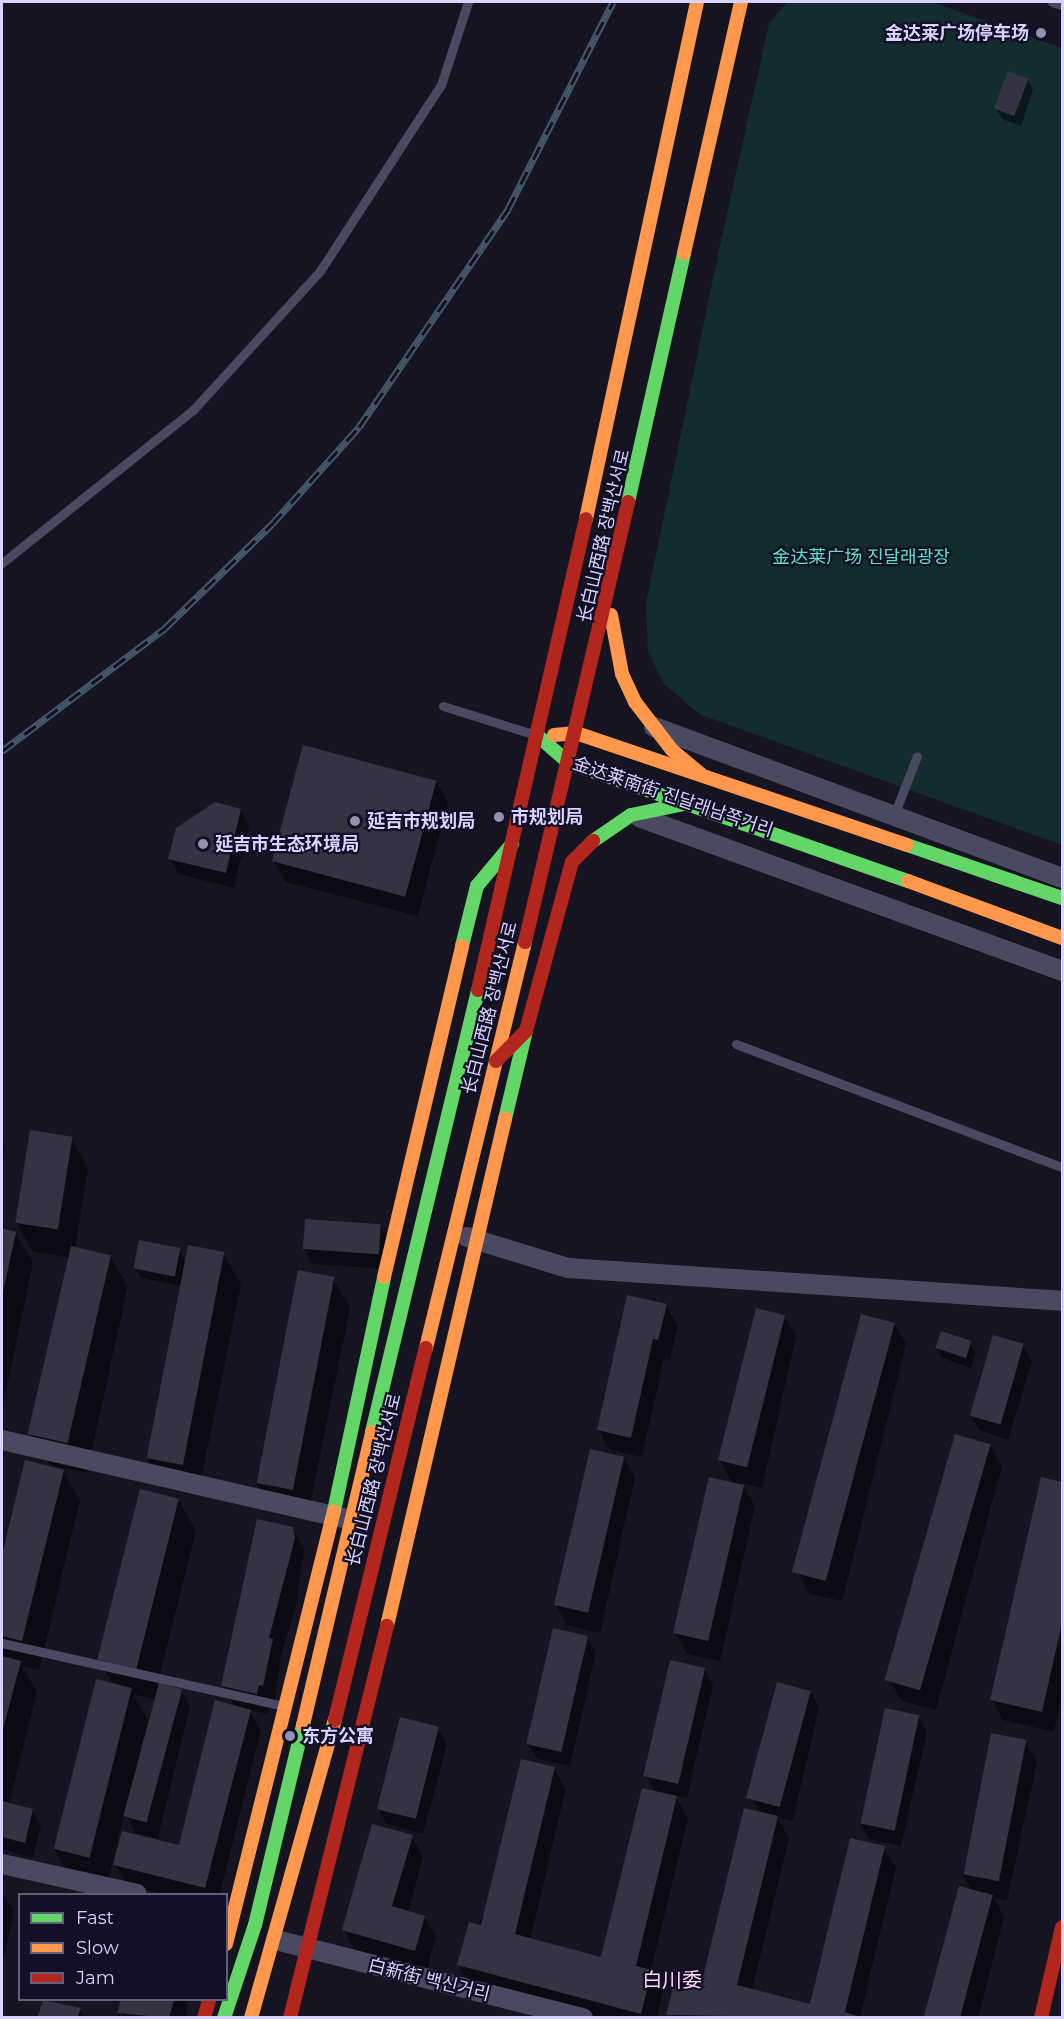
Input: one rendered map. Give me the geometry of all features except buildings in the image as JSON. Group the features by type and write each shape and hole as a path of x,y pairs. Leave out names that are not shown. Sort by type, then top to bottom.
{"main road":[{"name":"长白山西路 장백산서로","path":"230,1916 286,1707 341,1517 512,844 571,590 697,2"},
{"name":"长白山西路 장백산서로","path":"251,2018 276,1940 570,763 741,2"},
{"path":"571,590 608,599 622,674 651,726 701,774"},
{"name":"金达莱南街 진달래남쪽거리","path":"538,736 576,733 1062,898"},
{"name":"金达莱南街 진달래남쪽거리","path":"538,736 570,763 693,802 1062,938"},
{"path":"290,2018 479,1241 526,1031 572,862 587,843 631,815 693,802"},
{"name":"长白山西路 장백산서로","path":"224,2018 255,1925 341,1517 411,1154 477,886 512,844"},
{"path":"496,1061 526,1031"},
{"path":"1041,2018 1062,1927"},
{"path":"204,2018 209,2001"}],"street":[{"path":"651,726 1062,878"},
{"name":"金达莱南街 진달래남쪽거리","path":"631,815 676,826 1062,971"},
{"path":"453,1232 567,1268 1062,1301"},
{"path":"2,1440 341,1517"},
{"path":"2,1864 132,1893"},
{"path":"230,1916 255,1925"},
{"name":"白新街 백신거리","path":"276,1940 308,1950 583,2018"}],"lane":[{"path":"2,563 193,411 320,271 441,85 468,2"},
{"path":"1052,2 1062,5"},
{"path":"443,706 538,736"},
{"path":"894,815 917,756"},
{"path":"736,1044 1062,1167"},
{"path":"2,1643 286,1707"}],"green space":[{"name":"金达莱广场 진달래광장","path":"787,2 932,2 1062,48 1062,845 699,714 664,684 648,651 646,603 719,250 769,24"}],"railway":[{"path":"2,751 165,628 272,524 359,427 508,209 613,2"}],"traffic: fast":[{"path":"628,502 684,253"},
{"path":"538,736 569,763 908,881"},
{"path":"593,841 631,815 693,802"},
{"path":"462,946 477,886 512,844"},
{"path":"907,845 1062,898"},
{"path":"372,1432 478,990"},
{"path":"505,1119 526,1031"},
{"path":"334,1511 384,1277"},
{"path":"224,2018 255,1925 303,1725"}],"traffic: slow":[{"path":"586,519 697,2"},
{"path":"684,253 741,2"},
{"path":"611,615 622,674 635,702 672,750 701,774"},
{"path":"554,735 576,733 907,845"},
{"path":"908,881 1062,938"},
{"path":"426,1348 525,942"},
{"path":"384,1277 462,946"},
{"path":"387,1626 505,1119"},
{"path":"303,1725 372,1432"},
{"path":"228,1936 334,1511"},
{"path":"251,2018 335,1720"}],"traffic: jam":[{"path":"525,942 628,502"},
{"path":"478,990 586,519"},
{"path":"496,1061 526,1031 572,862 593,841"},
{"path":"335,1720 426,1348"},
{"path":"290,2018 387,1626"},
{"path":"1041,2018 1062,1927"},
{"path":"204,2018 209,2001"}],"place":[{"name":"金达莱广场停车场","path":"1041,33"},
{"name":"市规划局","path":"499,817"},
{"name":"延吉市规划局","path":"355,821"},
{"name":"延吉市生态环境局","path":"203,844"},
{"name":"东方公寓","path":"290,1736"}],"district":[{"name":"白川委","path":"672,1980"}]}
